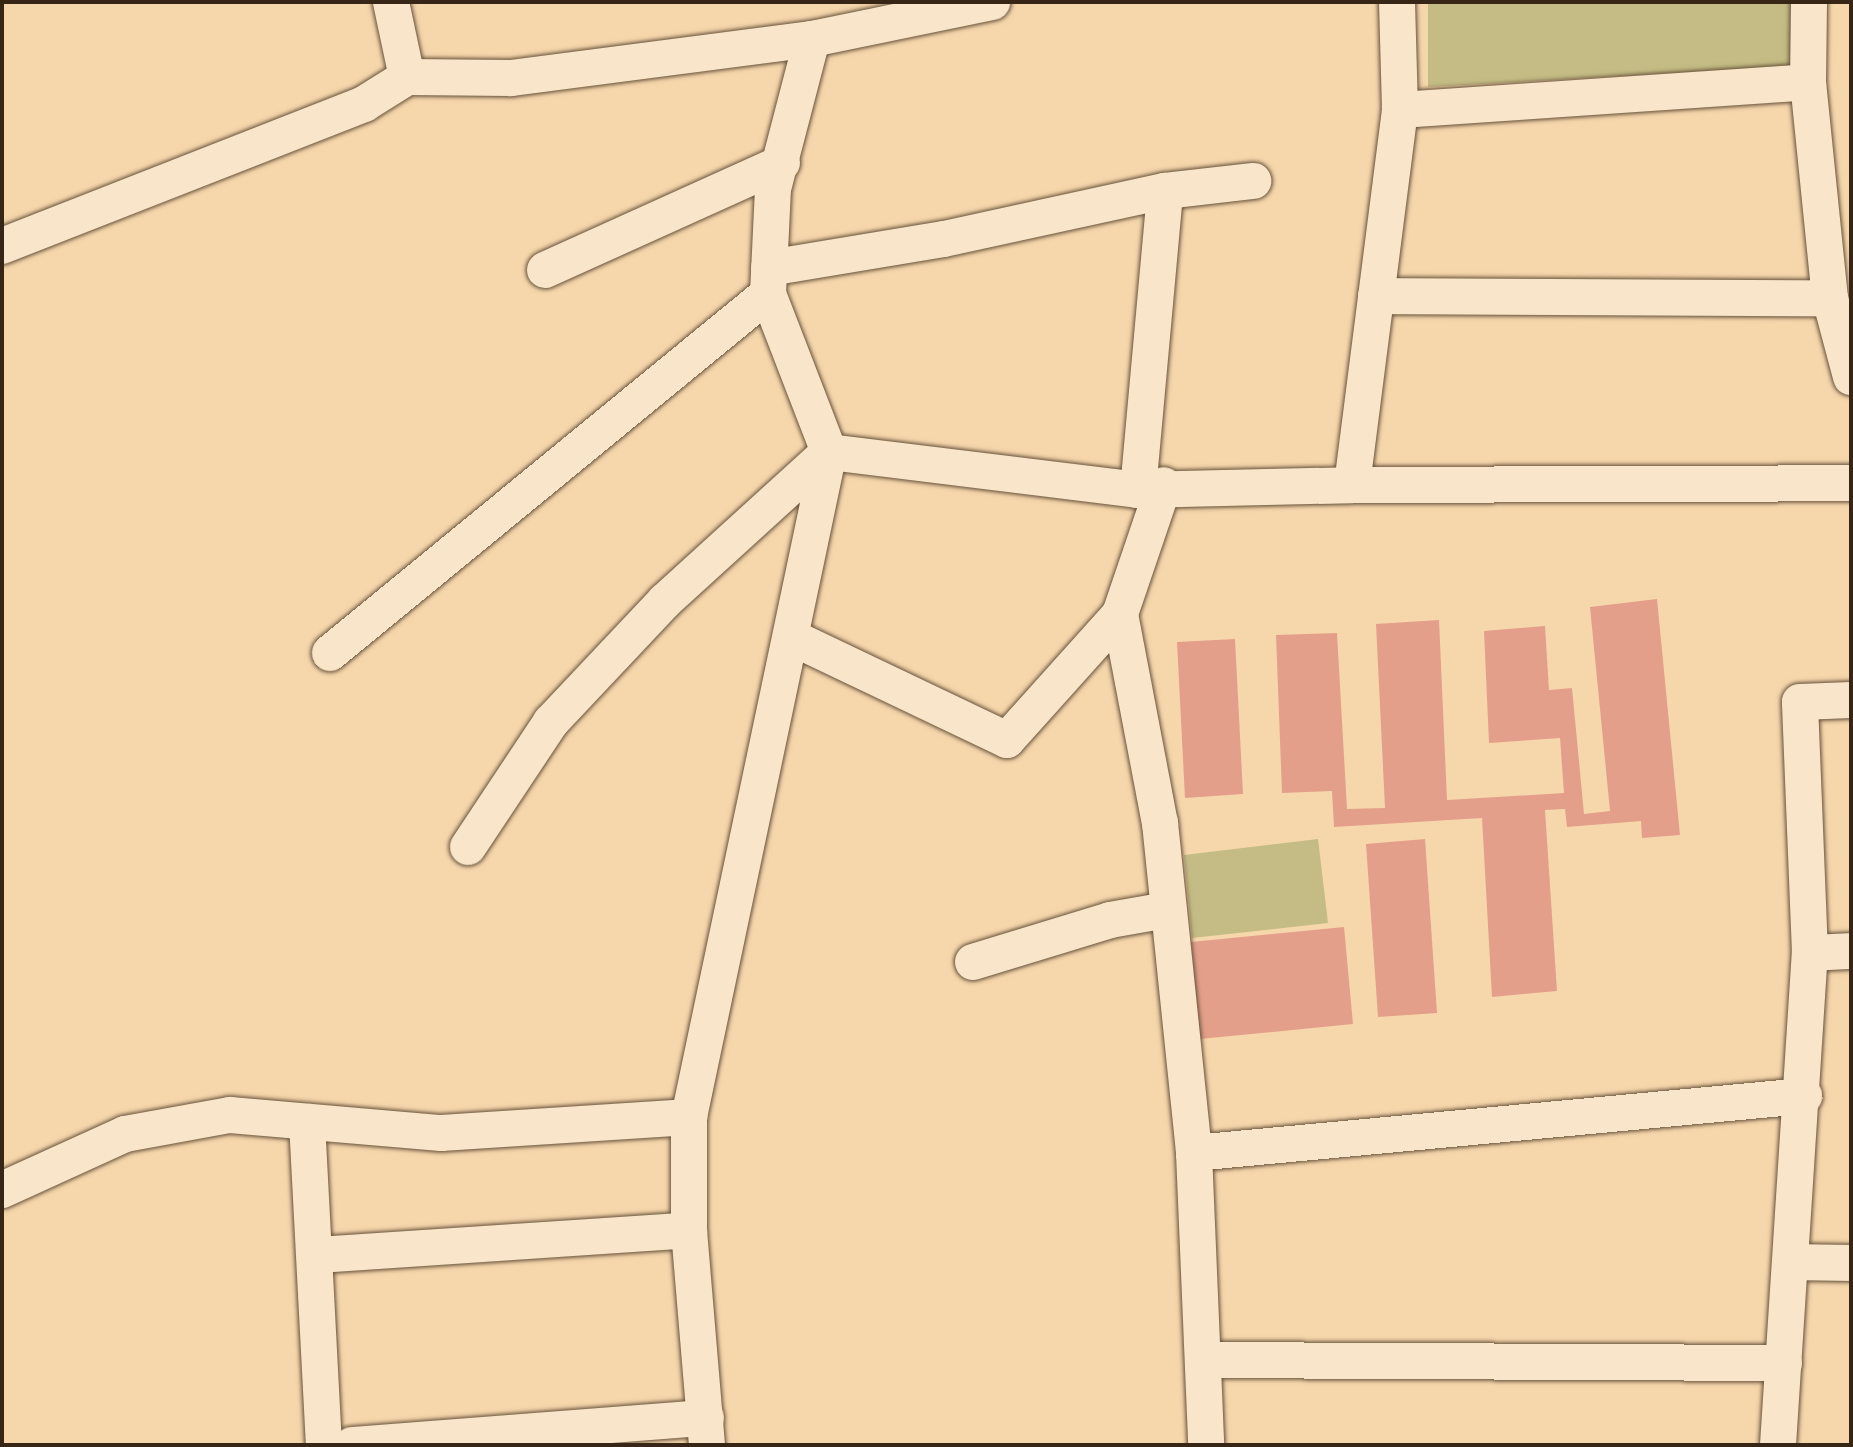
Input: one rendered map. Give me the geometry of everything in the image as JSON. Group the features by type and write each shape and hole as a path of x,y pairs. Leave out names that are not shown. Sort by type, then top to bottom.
{"street":[{"path":"391,2 407,77"},
{"path":"2,246 364,104 407,77 511,78 812,39 928,10 992,2"},
{"path":"1352,485 1400,110 1397,2"},
{"path":"1809,2 1808,82 1830,298 1851,377"},
{"path":"352,1445 706,1432 689,1230 689,1117 793,638 829,452 768,281 773,189 812,39"},
{"path":"1400,110 1808,82"},
{"path":"545,270 782,163"},
{"path":"330,653 768,281 1165,191 1253,181"},
{"path":"1165,191 1151,487 1120,614 1160,823 1194,1153 1206,1360 1206,1445"},
{"path":"1376,296 1830,298"},
{"path":"468,847 551,722 665,601 829,452 1151,487 1851,483"},
{"path":"793,638 1007,740 1120,614"},
{"path":"1778,1445 1804,1096 1810,953 1800,702 1851,700"},
{"path":"973,962 1110,920 1167,910"},
{"path":"1810,953 1851,951"},
{"path":"1194,1153 1804,1096"},
{"path":"2,1190 125,1134 230,1115 441,1133 689,1117"},
{"path":"307,1122 317,1255 324,1445"},
{"path":"317,1255 689,1230"},
{"path":"1791,1262 1851,1263"},
{"path":"1206,1360 1784,1363"}],"shaded area":[{"path":"1428,2 1791,2 1796,66 1428,87"},
{"path":"1318,839 1328,923 1192,938 1184,855"}],"building":[{"path":"1657,599 1680,835 1642,838 1641,821 1567,827 1565,809 1545,810 1557,991 1492,997 1482,818 1334,827 1332,791 1282,793 1276,635 1337,633 1347,809 1385,808 1376,624 1439,620 1447,800 1564,793 1560,738 1489,743 1484,631 1545,626 1549,690 1572,688 1584,814 1610,811 1590,607"},
{"path":"1235,639 1243,794 1185,798 1177,642"},
{"path":"1425,839 1437,1013 1378,1017 1366,844"},
{"path":"1344,927 1353,1024 1200,1039 1191,942"}]}
